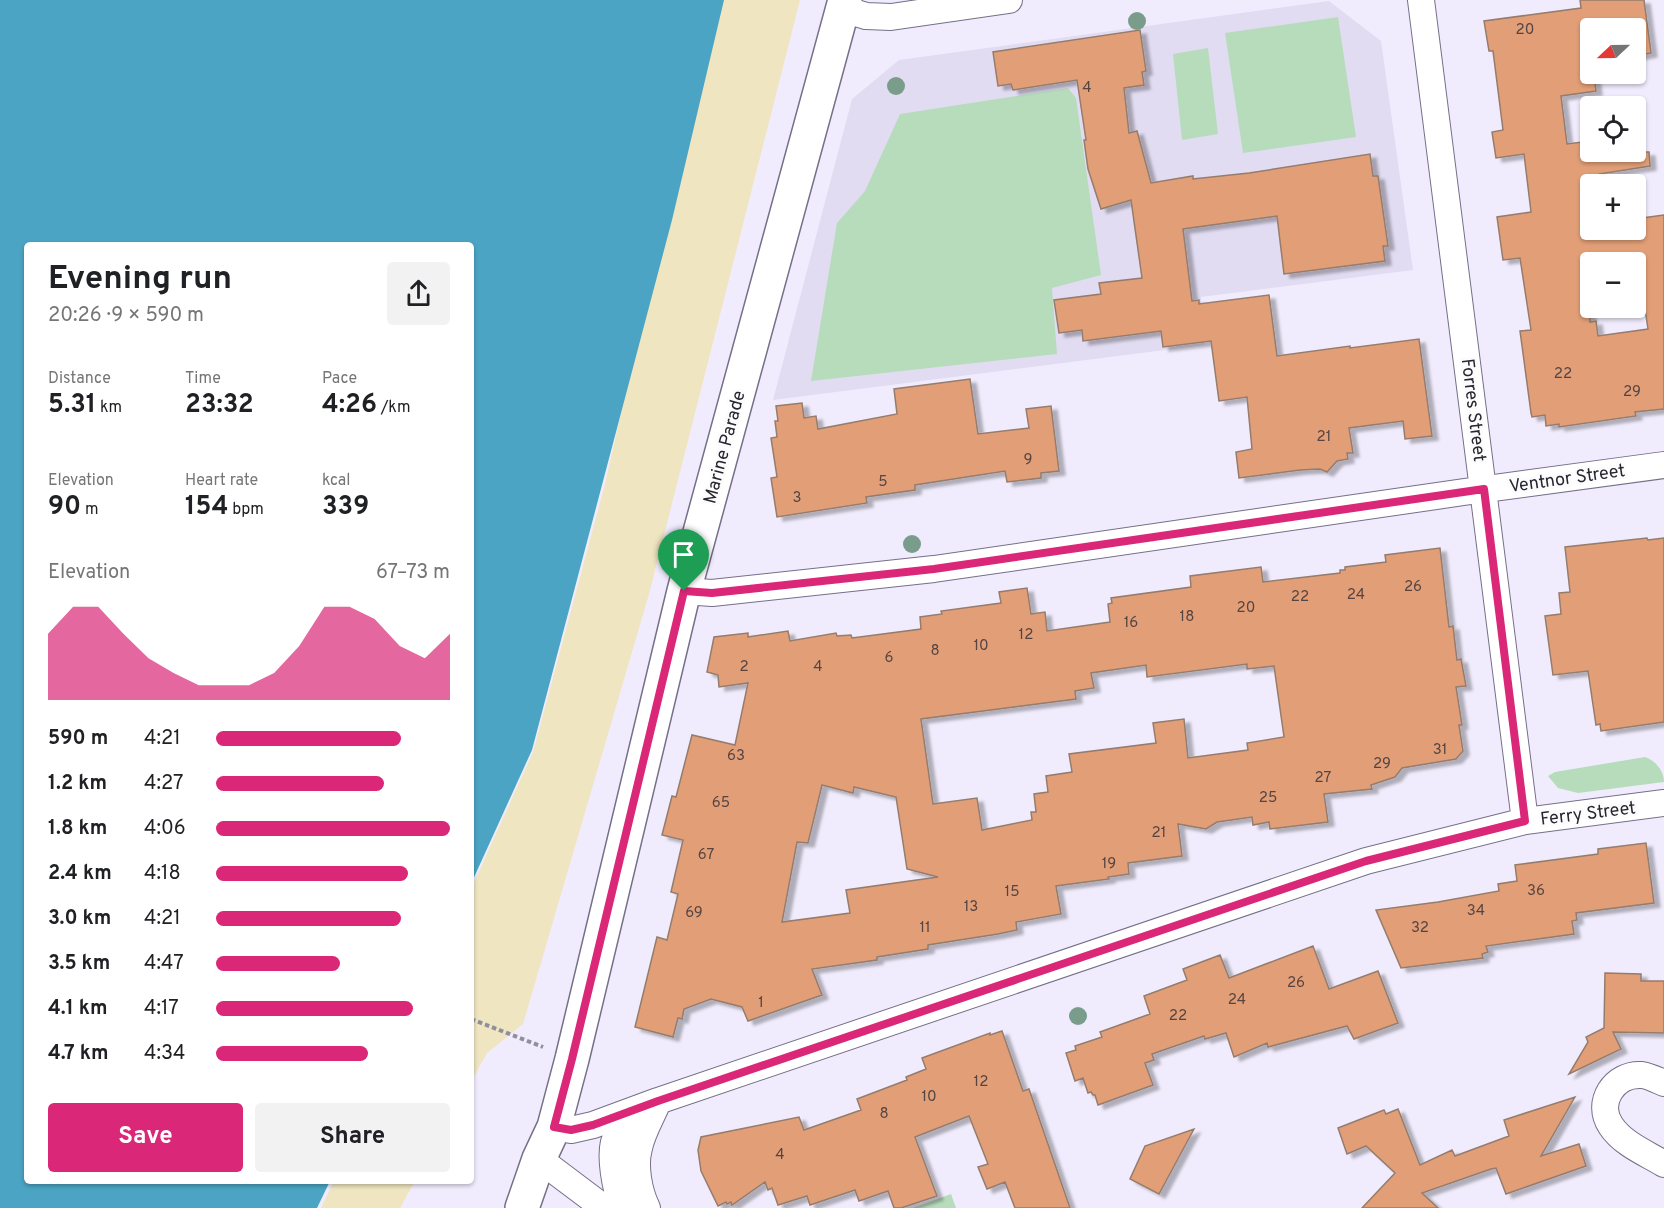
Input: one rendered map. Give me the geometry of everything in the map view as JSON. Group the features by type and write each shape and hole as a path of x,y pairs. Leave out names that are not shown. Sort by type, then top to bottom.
{"street":[{"path":"844,5 866,16 891,17 1009,0"},
{"name":"Forres Street","path":"1421,0 1525,821"},
{"name":"Marine Parade","path":"522,1208 539,1159 554,1127 684,591 844,5"},
{"name":"Ventnor Street","path":"684,591 712,593 934,569 1664,465"},
{"name":"Ferry Street","path":"554,1127 571,1130 593,1125 1366,861 1525,821 1664,803"},
{"path":"1664,1083 1641,1075 1622,1079 1611,1089 1605,1104 1609,1124 1617,1134 1664,1164"},
{"path":"610,1208 614,1172 612,1148 616,1136 658,1101"},
{"path":"647,1208 643,1200 637,1169 638,1148 658,1101"},
{"path":"539,1159 610,1208"},
{"path":"576,1208 584,1204 610,1208"}],"path":[{"path":"474,1020 572,1059"}],"shaded area":[{"path":"1329,1 1381,41 1413,270 1201,297 1204,345 773,400 852,99 899,60"}],"green space":[{"path":"1338,17 1356,137 1243,153 1225,33"},
{"path":"1208,48 1218,134 1182,140 1173,54"},
{"path":"1068,88 1076,98 1101,275 1052,288 1057,354 811,381 837,223 865,191 900,114"},
{"path":"1645,757 1659,767 1664,782 1578,793 1558,788 1548,776 1555,772"},
{"path":"951,1194 956,1208 913,1208"}],"sand":[{"path":"715,0 800,0 649,594 523,1024 487,1053 474,1077 474,882 533,752 605,484"},
{"path":"332,1184 413,1184 400,1208 321,1208"}],"water":[{"path":"0,0 724,0 672,220 532,750 474,877 474,242 24,242 24,1184 329,1184 317,1208 0,1208"}],"building":[{"path":"1580,0 1644,0 1651,53 1646,54 1646,18 1580,18 1580,84 1595,84 1596,91 1561,96 1567,144 1580,142 1580,162 1646,162 1646,152 1649,152 1650,166 1599,174 1580,174 1580,240 1646,240 1646,217 1664,215 1664,409 1635,412 1636,416 1559,427 1559,424 1546,426 1545,415 1532,417 1520,331 1531,330 1520,258 1503,260 1497,217 1531,212 1524,154 1496,158 1492,132 1503,130 1493,51 1489,51 1484,21 1581,8"},
{"path":"1140,30 1146,71 1142,72 1144,85 1124,88 1129,133 1137,131 1151,183 1193,176 1193,179 1249,173 1370,154 1373,176 1378,176 1388,246 1383,246 1385,261 1284,274 1277,216 1183,229 1192,301 1199,300 1199,304 1269,295 1277,356 1419,339 1432,436 1405,439 1403,421 1349,428 1353,453 1347,453 1348,459 1337,461 1327,472 1320,469 1300,470 1239,478 1236,452 1252,449 1247,397 1219,401 1211,341 1163,347 1161,331 1083,341 1082,330 1059,333 1054,300 1101,294 1099,283 1142,278 1131,200 1101,209 1088,169 1077,80 1013,90 1011,84 998,86 993,52"},
{"path":"970,379 978,434 1029,428 1026,409 1051,406 1059,471 1041,473 1041,478 1007,482 1005,471 915,485 915,490 866,497 867,503 777,517 771,478 777,477 771,438 777,437 776,406 802,403 804,418 816,416 818,429 897,414 894,389"},
{"path":"1647,538 1648,540 1664,538 1664,722 1601,731 1600,724 1596,725 1588,671 1553,675 1545,616 1561,614 1559,593 1570,592 1565,547"},
{"path":"1440,548 1449,627 1453,626 1457,660 1461,659 1466,686 1456,687 1462,725 1459,725 1463,751 1456,759 1402,768 1395,777 1371,785 1372,789 1324,794 1328,822 1270,829 1269,822 1253,825 1252,817 1217,822 1206,829 1178,824 1182,856 1128,863 1129,874 1056,886 1061,914 1016,922 1017,930 928,945 928,949 877,957 877,960 812,969 822,995 748,1021 742,1007 711,999 684,1009 682,1019 678,1018 673,1037 635,1027 657,937 667,940 678,894 671,892 683,840 662,835 672,796 676,797 692,735 735,745 748,683 719,687 718,675 707,672 714,637 748,633 748,637 788,631 790,641 836,633 837,636 851,635 852,638 921,629 920,617 942,614 941,611 1001,603 999,592 1027,588 1031,614 1045,612 1047,631 1110,622 1108,604 1112,603 1111,598 1191,587 1190,576 1261,567 1263,582 1340,573 1340,570 1345,570 1345,567 1386,562 1385,555","holes":["1247,664 1247,669 1274,666 1284,737 1247,743 1248,750 1188,758 1184,719 1153,723 1156,743 1069,754 1072,772 1046,776 1048,792 1034,794 1036,812 1031,812 1032,820 982,830 977,798 933,804 921,719 1076,699 1075,691 1094,688 1091,673 1146,665 1147,677","822,785 853,793 854,787 896,797 907,869 938,877 846,890 850,913 782,922 797,842 808,843"]},
{"path":"1646,843 1654,903 1576,913 1577,920 1572,921 1574,934 1486,946 1488,952 1482,954 1483,958 1401,968 1376,910 1499,891 1498,884 1517,881 1515,865 1598,854 1598,849"},
{"path":"1313,946 1329,989 1378,971 1398,1023 1354,1039 1347,1026 1268,1047 1267,1043 1234,1057 1226,1033 1205,1039 1204,1036 1152,1054 1154,1060 1145,1063 1153,1085 1098,1105 1095,1095 1088,1093 1083,1078 1075,1081 1066,1053 1076,1050 1075,1046 1102,1037 1100,1032 1150,1014 1144,996 1187,980 1183,969 1220,955 1229,978"},
{"path":"1605,973 1641,974 1641,981 1664,981 1664,1033 1613,1032 1621,1049 1569,1074 1588,1042 1586,1037 1604,1028"},
{"path":"1002,1031 1023,1091 1029,1089 1070,1208 1015,1208 1005,1182 987,1189 978,1167 988,1164 969,1116 915,1137 937,1196 901,1208 894,1208 888,1191 859,1201 855,1190 810,1205 807,1196 778,1205 772,1188 768,1190 765,1182 732,1205 731,1202 727,1204 726,1202 718,1206 701,1171 698,1150 701,1137 799,1117 804,1130 861,1110 857,1099 907,1080 906,1077 926,1069 922,1058 990,1033 990,1035"},
{"path":"1575,1097 1541,1156 1579,1144 1586,1166 1506,1194 1496,1168 1422,1193 1438,1208 1362,1208 1395,1173 1366,1146 1347,1154 1338,1128 1384,1110 1386,1114 1398,1109 1420,1165 1452,1150 1455,1156 1509,1136 1504,1120"},
{"path":"1194,1129 1159,1194 1130,1179 1145,1146"}],"route":[{"path":"1484,489 1525,821 1366,861 593,1125 571,1130 554,1127 684,591 712,593 934,569 1484,489"}]}
